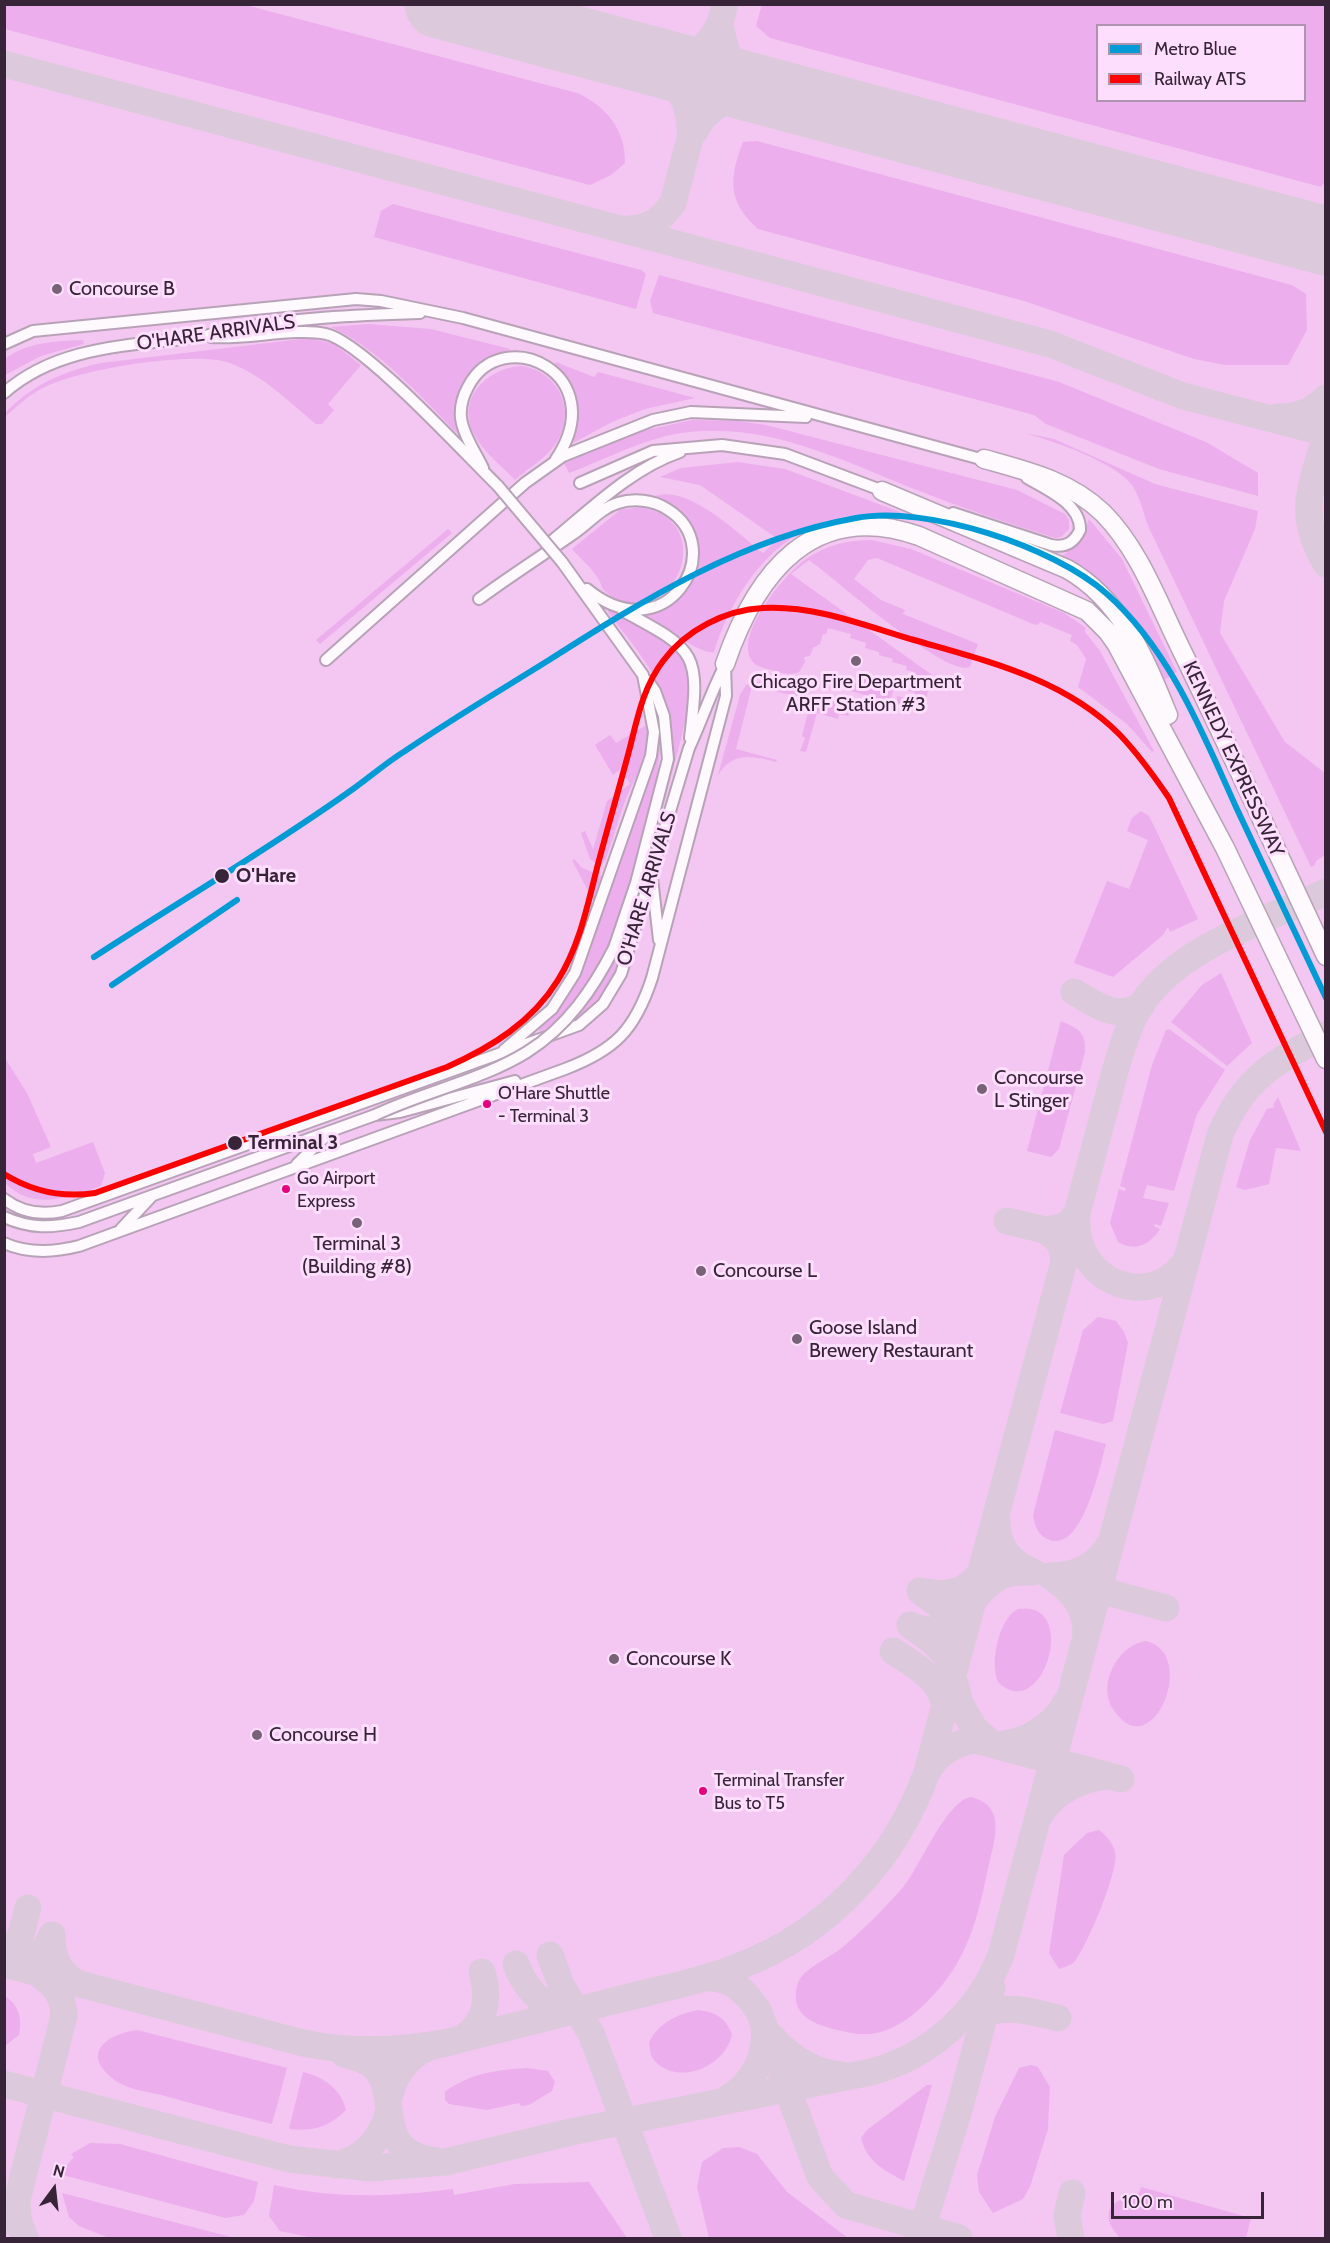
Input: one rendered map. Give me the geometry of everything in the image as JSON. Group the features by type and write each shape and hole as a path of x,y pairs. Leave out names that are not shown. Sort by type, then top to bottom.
{"highway":[{"name":"KENNEDY EXPRESSWAY","path":"984,459 1035,473 1083,496 1118,530 1139,563 1326,956"},
{"path":"882,491 1067,569 1104,596 1128,630 1165,709 1202,804"},
{"path":"726,664 753,599 772,571 796,549 820,534 858,526 905,531 1074,603 1098,621 1117,645 1202,804 1326,1059"}],"street":[{"path":"4,344 33,332 346,300 381,301 438,313 984,459 1027,478 1065,503 1079,519 1080,530 1076,538 1066,546 1051,545 882,491 785,454 722,445 653,451 580,483"},
{"name":"O'HARE ARRIVALS","path":"4,393 28,375 64,357 93,350 337,317 438,313"},
{"path":"4,1217 21,1224 57,1227 79,1222 375,1115 507,1062 537,1045 561,1025 586,996 614,948 639,872 668,759 664,717 655,691 574,576 498,486 379,369 340,339 326,334 309,332 231,339 201,337"},
{"path":"488,476 464,429 460,416 462,402 469,385 480,371 504,360 519,358 539,363 555,373 569,391 573,403 572,425 556,460"},
{"path":"326,660 525,483 556,460 653,420 691,412 754,413 842,421"},
{"path":"479,599 620,485 650,465 686,451 722,445"},
{"path":"518,569 576,532 612,505 632,500 659,504 680,521 689,537 692,558 686,580 675,596 655,607 635,610 610,604"},
{"path":"574,576 610,604 669,637 686,653 692,665 696,685 689,748"},
{"name":"O'HARE ARRIVALS","path":"4,1198 26,1210 51,1213 62,1211 579,1025 603,1004 621,974 689,748 711,691 726,664"},
{"path":"4,1243 39,1251 65,1250 565,1070 604,1051 629,1028 645,999 726,696 726,664"},
{"path":"501,1052 552,1009 575,973 651,756 654,732 643,675"},
{"path":"651,873 660,949"},
{"path":"375,1115 400,1112 443,1098 565,1070"},
{"path":"292,1168 332,1130"},
{"path":"119,1231 153,1195"}],"shaded area":[{"path":"762,4 1325,5 1325,182 1321,187 770,38 756,26"},
{"path":"4,5 246,5 577,93 597,105 612,120 622,140 625,163 611,175 590,185 5,29"},
{"path":"5,5 1325,5 1325,2238 5,2238"},
{"path":"757,141 1292,285 1306,294 1307,330 1288,365 1225,365 1194,359 1024,301 758,229 748,219 736,199 733,178 743,142"},
{"path":"393,204 641,270 646,274 636,309 374,237 381,211"},
{"path":"659,275 1059,382 1206,442 1258,473 1258,496 1159,469 1046,424 1034,415 653,313 650,301"},
{"path":"368,324 431,329 510,349 508,354 478,368 466,381 458,408 459,435 383,361 349,336 331,327"},
{"path":"309,338 334,344 361,365 328,404 334,410 322,424 316,424 276,390 242,368 213,360 191,359 139,363 66,379 37,391 5,417 5,413 15,403 37,387 49,380 87,366"},
{"path":"83,340 84,344 41,356 5,375 5,359 14,353 52,342"},
{"path":"556,362 594,377 598,372 695,398 645,409 612,422 573,443 577,421 576,401 568,383 554,365"},
{"path":"522,366 536,370 557,387 565,411 564,424 551,450 515,480 477,440 469,421 469,408 478,387 487,378 498,372"},
{"path":"692,420 738,421 766,425 1017,490 1065,514 1069,520 1069,529 1061,537 1055,538 951,503 806,447 749,433 719,431 674,434 643,443 569,473 564,463 642,431"},
{"path":"1025,433 1054,439 1155,484 1258,511 1255,529 1224,601 1220,633 1285,742 1325,773 1325,855 1316,861 1315,865 1311,867 1149,528 1134,488 1115,470 1100,462 1068,447"},
{"path":"738,462 785,469 900,512 899,518 865,515 833,519 805,530 781,546 759,568 741,593 726,621 714,652 708,652 646,617 678,600 696,572 698,557 690,528 669,505 655,496 668,494 697,504 727,523 763,553 778,539 700,485 660,477 681,468"},
{"path":"641,507 666,517 680,534 683,554 678,574 667,591 650,602 629,603 607,593 594,572 572,549 620,510"},
{"path":"1089,519 1122,559 1177,672 1162,681 1138,630 1123,606 1104,585 1062,556 1081,542"},
{"path":"448,529 452,533 320,644 316,640"},
{"path":"872,540 911,549 1064,613 1085,627 1085,632 1100,651 1154,751 1152,752 1127,724 1078,687 1086,659 1077,645 1070,641 1072,635 1040,622 1038,625 1033,624 877,558 868,560 854,579 881,600 905,610 903,614 978,644 970,667 957,666 915,642 809,560 791,574 932,675 923,711 897,704 897,696 913,700 915,692 908,691 914,672 906,670 907,666 892,662 893,659 879,655 879,652 865,648 866,643 850,638 851,634 828,628 820,644 813,648 810,656 804,657 805,662 799,672 785,674 758,666 749,656 748,643 762,610 785,578 806,559 821,550 846,542"},
{"path":"610,610 671,645 683,661 689,678 690,699 681,739 640,894 638,892 669,771 670,722 660,688 640,654 608,612"},
{"path":"859,677 894,687 891,698 885,701 851,691"},
{"path":"762,681 797,691 803,697 801,706 801,697 752,686 736,749 777,760 776,762 744,757 730,762 718,775 740,695 746,685"},
{"path":"817,696 851,707 848,716 839,714 838,719 817,713 806,752 800,751 805,738 802,736 811,700"},
{"path":"657,721 660,737 659,763 653,795 645,830 616,925 589,980 569,1008 548,1028 539,1031 539,1027 566,999 584,966 654,756"},
{"path":"648,724 649,735 645,755 624,804 606,859 603,863 597,864 590,859 581,833 585,831 593,849 607,801 630,784 621,769 613,775 595,745 610,735 616,743"},
{"path":"1141,811 1149,816 1198,919 1170,932 1168,927 1163,935 1113,977 1074,963 1107,881 1129,889 1148,840 1127,831 1132,818"},
{"path":"574,859 582,868 604,877 594,902 572,860"},
{"path":"620,950 621,959 613,979 599,998 575,1019 599,988"},
{"path":"1221,973 1252,1043 1227,1066 1171,1022 1202,985"},
{"path":"1061,1021 1080,1032 1084,1040 1085,1052 1059,1149 1051,1157 1027,1151"},
{"path":"1169,1029 1225,1070 1197,1114 1174,1191 1147,1185 1143,1198 1169,1203 1161,1226 1155,1224 1154,1226 1160,1229 1147,1243 1136,1246 1124,1245 1118,1242 1110,1223 1119,1189 1125,1191 1126,1188 1120,1186 1152,1065 1166,1030"},
{"path":"5,1058 27,1093 51,1147 33,1154 36,1163 93,1142 105,1173 101,1186 76,1195 51,1200 27,1197 5,1183"},
{"path":"1278,1097 1301,1151 1276,1148 1269,1184 1245,1190 1236,1187 1250,1140 1267,1109 1275,1107 1273,1105"},
{"path":"1098,1317 1116,1321 1128,1343 1113,1421 1103,1424 1060,1413 1083,1330"},
{"path":"1055,1430 1106,1444 1094,1487 1081,1520 1072,1533 1062,1540 1050,1540 1043,1536 1036,1527 1033,1515"},
{"path":"1018,1609 1037,1611 1048,1622 1051,1639 1048,1658 1041,1676 1029,1688 1014,1691 998,1682 995,1664 998,1642 1005,1622"},
{"path":"1146,1641 1162,1650 1169,1666 1169,1684 1164,1702 1154,1717 1142,1726 1128,1724 1113,1709 1107,1688 1113,1667 1119,1658 1136,1644"},
{"path":"971,1797 982,1801 990,1808 994,1816 993,1850 972,1930 965,1948 946,1981 909,2018 877,2033 860,2034 842,2031 822,2026 806,2017 796,2002 797,1986 802,1977 815,1965 843,1947 890,1902 911,1876 943,1821 962,1801"},
{"path":"1099,1830 1109,1840 1115,1852 1113,1874 1080,1953 1074,1962 1059,1969 1049,1953 1064,1855 1087,1833"},
{"path":"5,1996 17,2009 20,2024 19,2035 5,2046"},
{"path":"698,2010 710,2012 723,2019 732,2034 728,2046 721,2056 699,2070 675,2072 664,2068 650,2052 649,2042 653,2035 669,2020"},
{"path":"137,2030 287,2068 272,2124 133,2089 116,2081 105,2072 99,2063 98,2055 106,2041"},
{"path":"1031,2065 1038,2067 1050,2087 1048,2129 1030,2187 1023,2199 993,2213 979,2192 977,2175 995,2117 1019,2068"},
{"path":"527,2068 548,2071 555,2082 552,2091 529,2105 521,2106 519,2103 487,2110 449,2104 445,2100 445,2092 474,2077 494,2071"},
{"path":"303,2072 318,2077 336,2090 346,2110 333,2121 320,2127 305,2130 289,2129"},
{"path":"927,2085 932,2085 904,2181 883,2169 872,2159 861,2138 867,2130"},
{"path":"90,2143 120,2144 258,2182 254,2201 244,2215 225,2218 59,2174 74,2157 71,2155 73,2153"},
{"path":"739,2147 757,2154 787,2192 848,2238 709,2238 697,2187 702,2162 723,2148"},
{"path":"589,2182 627,2238 313,2238 280,2231 269,2216 274,2185 342,2195 408,2194 453,2189 454,2195 515,2184"},
{"path":"1141,2187 1251,2218 1246,2238 1120,2238 1109,2221 1110,2209 1121,2199 1139,2193"},
{"path":"62,2193 235,2238 109,2238 79,2226 69,2217"}],"taxiway":[{"path":"628,229 635,229 654,222 673,203 725,4"},
{"path":"720,26 726,49 735,67 741,75 769,94"},
{"path":"644,59 666,61 687,56 705,45 718,27"},
{"path":"640,58 660,70 676,86 686,105 690,128"},
{"path":"4,64 1050,344 1183,396 1326,433"},
{"path":"694,132 716,106 735,97 769,94"},
{"path":"1306,236 1326,245"},
{"path":"1277,417 1303,413 1326,398"},
{"path":"1326,435 1309,500 1311,530 1326,564"},
{"path":"4,1964 303,2043 342,2049 400,2049 458,2040 709,1977 772,1952 802,1934 829,1913 855,1890 877,1864 897,1835 927,1772 1116,1068 1135,1015 1155,987 1198,953 1223,938 1326,892"},
{"path":"1074,992 1098,1006 1114,1011 1122,1012 1141,1006"},
{"path":"4,2084 289,2159 371,2168 445,2162 571,2132 871,2072 913,2055 950,2029 979,1996 1001,1955 1220,1135 1239,1100 1262,1074 1291,1054 1326,1035"},
{"path":"1064,1259 1060,1242 1045,1230 1066,1226 1077,1213"},
{"path":"1007,1221 1045,1230"},
{"path":"1077,1221 1080,1243 1089,1261 1102,1275 1118,1284 1137,1287 1155,1285 1172,1275 1187,1259"},
{"path":"991,1743 974,1728 961,1705 947,1656 932,1641 910,1625 928,1630 942,1629 953,1624 962,1616 979,1594 1001,1576 1033,1572 1006,1552 999,1539 997,1521"},
{"path":"1086,1634 1083,1616 1076,1600 1065,1587 1050,1576 1084,1569 1098,1560 1109,1545"},
{"path":"962,1638 954,1617 920,1591 930,1593 956,1591 971,1583 983,1568"},
{"path":"1081,1585 1166,1608"},
{"path":"893,1651 920,1669 935,1684 941,1693 944,1714"},
{"path":"998,1745 1018,1741 1037,1732 1054,1719 1066,1702"},
{"path":"929,1769 949,1749 975,1740 1121,1779"},
{"path":"1038,1818 1051,1801 1068,1788 1088,1780 1108,1776"},
{"path":"21,1934 28,1908"},
{"path":"4,1955 16,1944 21,1934 21,1950 25,1961 56,1989 64,2016 17,2200 4,2222"},
{"path":"14,1966 27,1963 37,1957 46,1948 52,1935 53,1950 60,1969 76,1982"},
{"path":"550,1955 562,1987 591,2033 668,2238"},
{"path":"516,1964 536,1996 551,2007 569,2012"},
{"path":"388,2102 396,2078 419,2052 458,2040 475,2028 484,2011 486,1992 482,1972"},
{"path":"704,1978 722,1979 737,1986 759,2012 820,2177 846,2205 959,2238"},
{"path":"919,2238 959,2110 992,1988"},
{"path":"971,2020 982,2014 1003,2009 1024,2010 1058,2018"},
{"path":"725,2100 743,2087 756,2070 763,2049 764,2027"},
{"path":"772,2037 787,2052 812,2068 842,2075"},
{"path":"344,2054 371,2064 382,2079 391,2122 402,2147 415,2156 436,2161"},
{"path":"337,2165 355,2158 370,2146 381,2132 388,2113"},
{"path":"1071,2238 1067,2216 1072,2193"},
{"path":"17,2200 18,2219 25,2238"}],"runway":[{"path":"439,4 1326,241"}],"metro line":[{"name":"Blue","path":"94,957 289,833 441,728 585,637 659,594 696,574 774,540 814,527 856,518 885,516 918,518 952,524 1023,545 1084,576 1107,594 1129,616 1167,666 1197,721 1326,998"},
{"name":"Blue","path":"112,985 237,900"}],"rail line":[{"name":"ATS","path":"4,1174 26,1185 48,1192 71,1195 95,1193 447,1067 480,1051 510,1032 548,995 572,953 587,909 638,716 656,671 672,650 695,631 721,617 763,608 821,613 1024,674 1075,699 1120,735 1146,765 1169,798 1326,1132"}],"place":[{"name":"Concourse B","path":"57,289"},
{"name":"Chicago Fire Department ARFF Station #3","path":"856,661"},
{"name":"O'Hare","path":"222,876"},
{"name":"Concourse L Stinger","path":"982,1089"},
{"name":"O'Hare Shuttle - Terminal 3","path":"487,1104"},
{"name":"Terminal 3","path":"235,1143"},
{"name":"Go Airport Express","path":"286,1189"},
{"name":"Terminal 3 (Building #8)","path":"357,1223"},
{"name":"Concourse L","path":"701,1271"},
{"name":"Goose Island Brewery Restaurant","path":"797,1339"},
{"name":"Concourse K","path":"614,1659"},
{"name":"Concourse H","path":"257,1735"},
{"name":"Terminal Transfer Bus to T5","path":"703,1791"}]}
